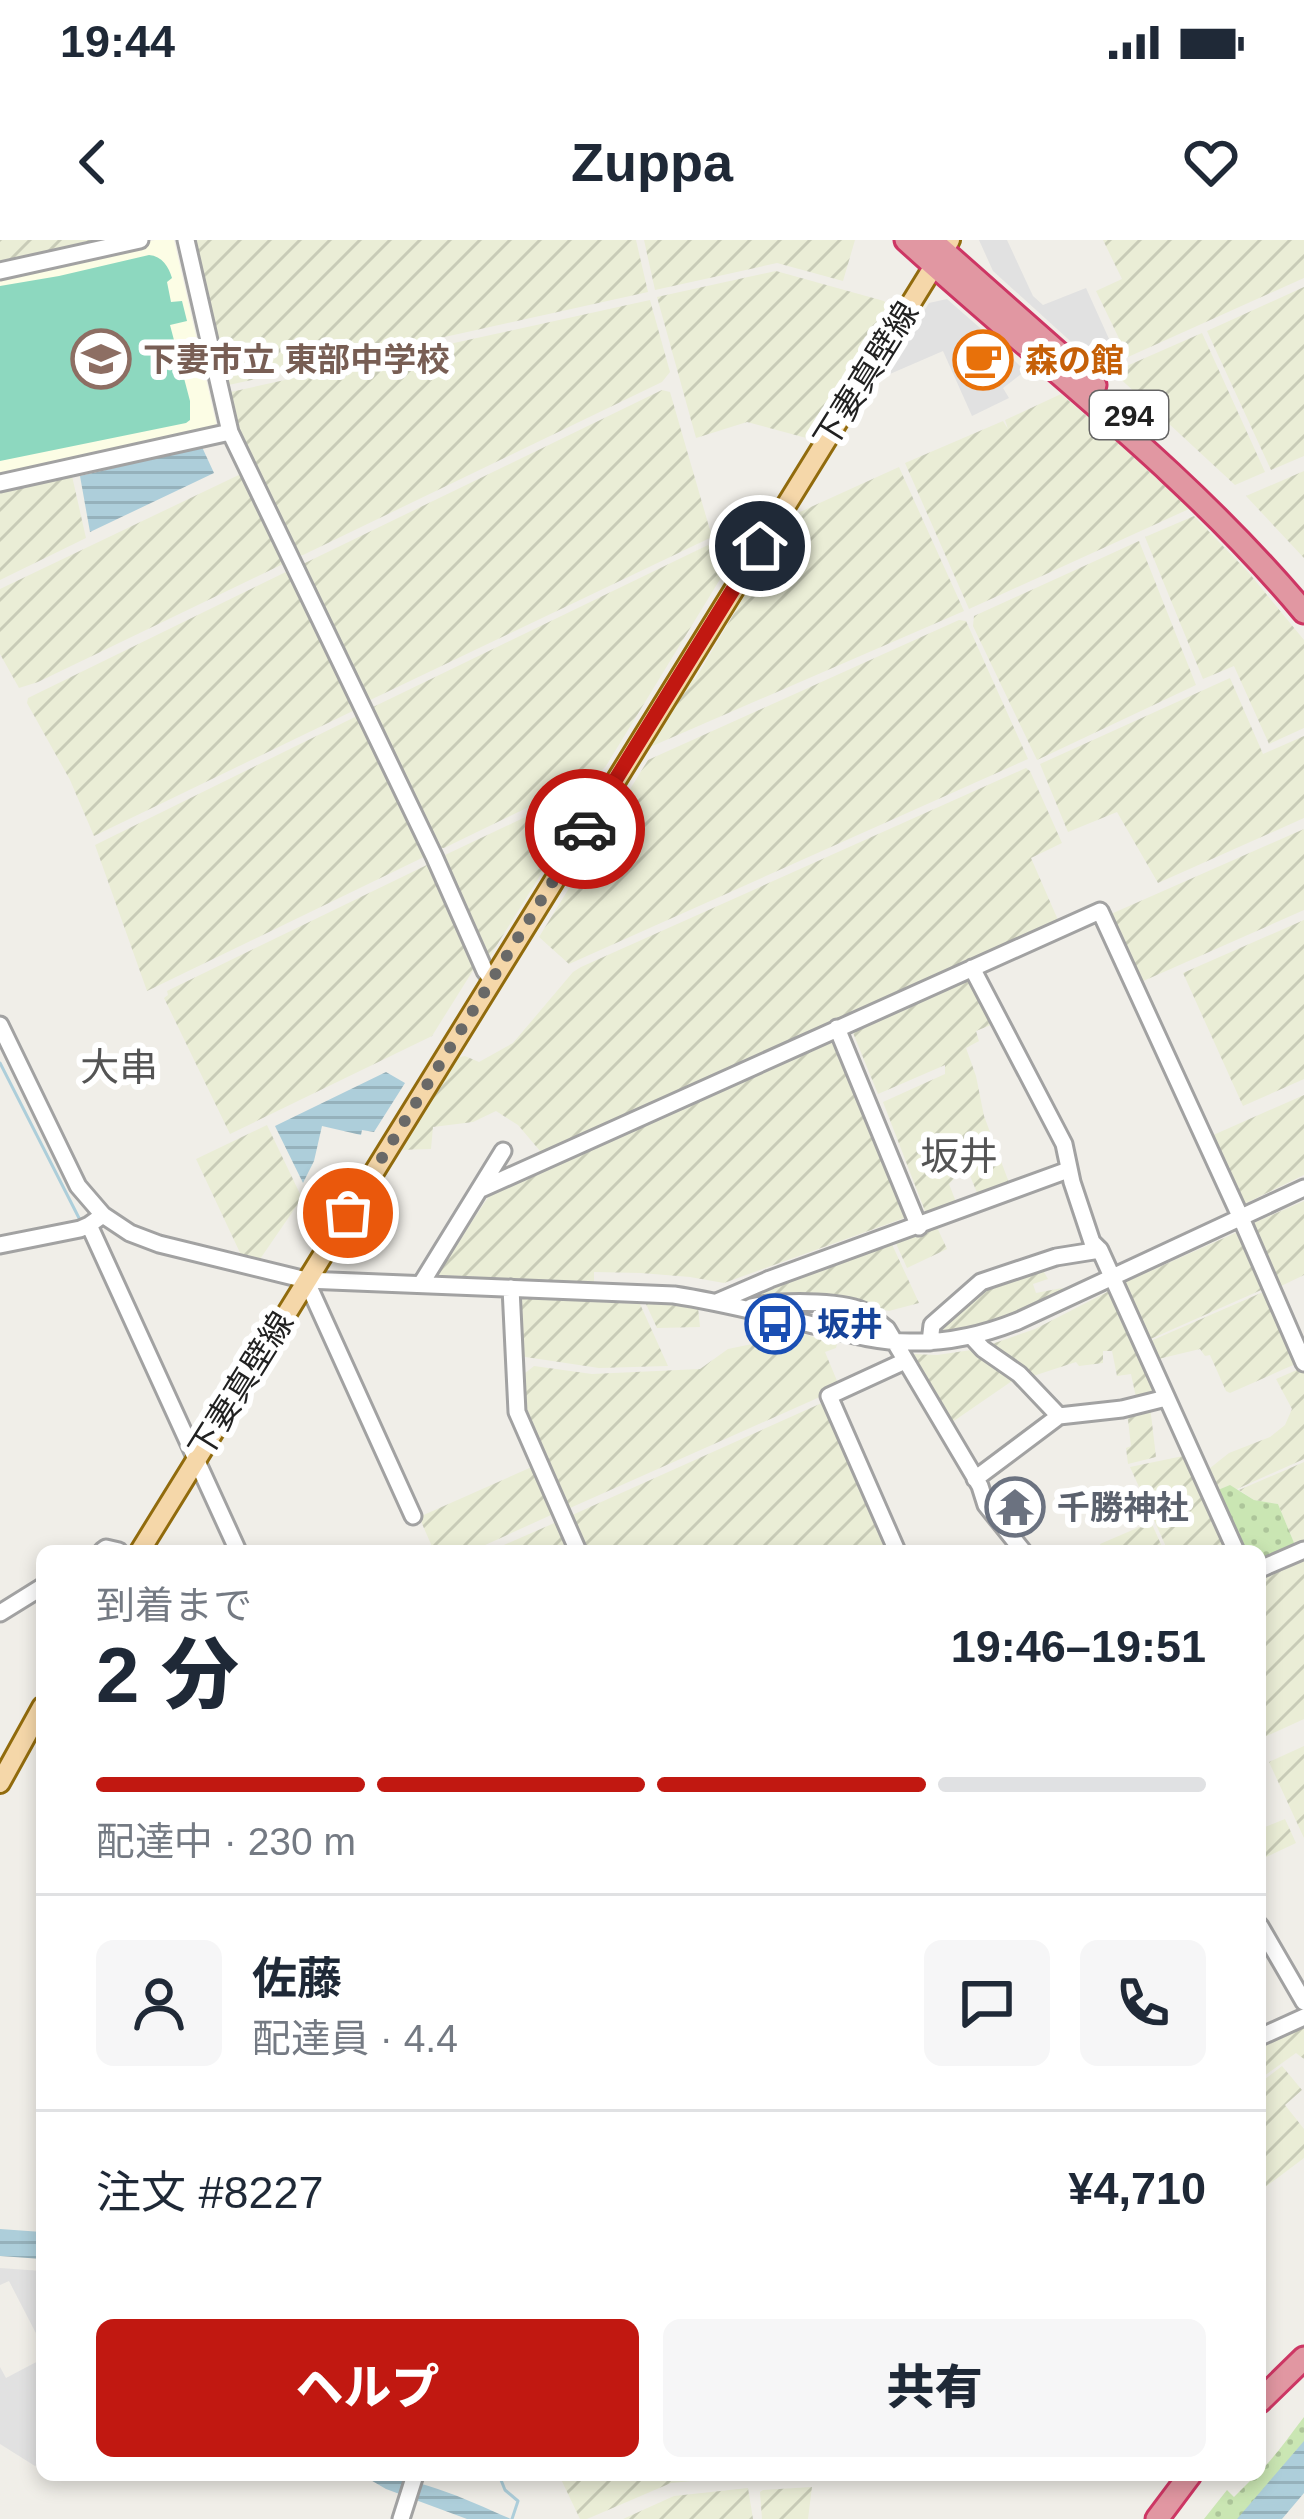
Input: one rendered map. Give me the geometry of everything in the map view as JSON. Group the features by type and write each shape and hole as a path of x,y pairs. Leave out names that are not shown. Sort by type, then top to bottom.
{"highway":[{"name":"294","path":"906,240 940,249 1135,420 1218,499 1304,592"},
{"name":"294","path":"940,249 1040,357 1189,490 1304,612"},
{"path":"1266,2395 1304,2358"},
{"path":"1157,2519 1186,2481"}],"main road":[{"name":"下妻真壁線","path":"144,1545 940,249"},
{"path":"0,1783 36,1718"}],"street":[{"path":"0,271 140,240"},
{"path":"186,240 230,432 492,980"},
{"path":"0,483 230,432"},
{"path":"479,1190 1100,911 1304,1363"},
{"path":"972,968 1064,1144 1093,1242 1114,1276 1233,1545"},
{"path":"0,1025 84,1195 90,1224 235,1545"},
{"path":"837,1028 919,1226"},
{"path":"421,1284 503,1150"},
{"path":"717,1302 1068,1170"},
{"path":"0,1245 90,1224 306,1280 655,1294 717,1302 858,1336 930,1342 971,1336 1018,1321 1304,1188"},
{"path":"930,1342 934,1324 981,1282 1056,1257 1100,1250"},
{"path":"306,1280 413,1516"},
{"path":"511,1288 514,1404 575,1545"},
{"path":"745,1308 770,1303 844,1306 862,1310 887,1329 986,1505 1018,1545"},
{"path":"971,1336 1019,1374 1059,1416"},
{"path":"894,1545 829,1396 905,1361"},
{"path":"975,1479 1059,1416 1166,1398"},
{"path":"1266,1566 1304,1550"},
{"path":"0,1613 36,1592"},
{"path":"1266,1936 1304,2002"},
{"path":"1266,2034 1304,2017"},
{"path":"402,2515 413,2481"}],"shaded area":[{"path":"0,240 113,240 0,266"},
{"name":"下妻市立 東部中学校","path":"155,240 174,240 218,431 0,479 0,274"},
{"path":"190,240 636,240 648,292 224,386"},
{"path":"644,240 855,240 843,281 777,263 655,290"},
{"path":"979,240 1007,240 1033,296 1043,305 1086,288 1119,361 1101,369 993,271"},
{"path":"1103,240 1304,240 1304,278 1128,357 1096,291 1122,279"},
{"path":"776,271 884,301 889,307 833,401 832,413 817,438 747,422 696,438 657,297"},
{"path":"1304,287 1304,456 1271,470 1207,331"},
{"path":"947,299 988,335 956,350 973,388 1010,356 1025,371 1003,388 1009,398 972,416 943,351 883,377 929,303"},
{"path":"650,300 670,372 662,382 303,555 292,552 234,429 226,393"},
{"path":"1202,333 1265,472 1235,485 1113,372"},
{"path":"662,390 670,392 712,537 366,702 303,564"},
{"path":"1061,394 1189,509 969,609 905,463 1003,421 1008,429 1005,420"},
{"path":"899,467 964,611 650,747 791,516"},
{"path":"1304,471 1304,558 1246,496"},
{"path":"245,472 286,557 281,559 283,564 19,688 0,654 0,589"},
{"path":"66,473 72,476 86,538 0,580 0,488"},
{"path":"1194,516 1304,640 1304,728 1269,744 1234,666 1203,679 1145,537"},
{"path":"1139,541 1196,685 1037,760 973,626 974,616"},
{"path":"708,545 722,576 606,766 444,848 435,847 369,709"},
{"path":"292,569 359,708 94,836 28,698"},
{"path":"959,620 966,621 1028,759 569,964 539,937 648,760"},
{"path":"1230,678 1263,754 1304,736 1304,818 1158,883 1117,812 1068,832 1040,764"},
{"path":"361,714 426,856 147,991 95,845"},
{"path":"1026,768 1062,843 1031,858 1057,926 546,1158 518,1125 496,1111 473,1122 433,1127 431,1149 398,1150 456,1058 479,1062 513,1043 581,967"},
{"path":"589,787 590,795 487,961 443,865 448,862 445,855"},
{"path":"1304,829 1304,910 1141,982 1111,914"},
{"path":"433,862 477,964 432,1036 230,1134 164,998 167,991"},
{"path":"1304,920 1304,1079 1243,1106 1183,973"},
{"path":"972,971 998,1022 976,1031 979,1041 966,1048 984,1116 1011,1188 980,1200 966,1166 949,1184 958,1207 928,1219 883,1102 945,1074 945,1065 878,1094 851,1028"},
{"path":"835,1035 910,1216 724,1283 641,1273 594,1272 594,1282 436,1275 491,1193"},
{"path":"1304,1095 1304,1175 1242,1205 1211,1136"},
{"path":"267,1125 302,1198 258,1262 242,1257 196,1159"},
{"path":"1304,1201 1304,1275 1279,1287 1251,1224"},
{"path":"935,1223 947,1249 907,1268 894,1239"},
{"path":"1242,1230 1268,1287 1146,1341 1123,1283"},
{"path":"890,1240 919,1303 875,1312 856,1303 745,1297"},
{"path":"1040,1265 1048,1279 1033,1284 1036,1293 1062,1288 1067,1292 987,1327 934,1335 934,1329 985,1285"},
{"path":"1115,1288 1162,1393 1137,1402 1131,1374 1117,1376 1112,1351 1103,1351 1103,1363 1079,1366 1076,1362 1027,1378 986,1346 1035,1329"},
{"path":"1270,1289 1300,1362 1230,1393 1210,1355 1200,1349 1154,1360 1146,1343"},
{"path":"518,1298 640,1304 668,1366 599,1368 519,1356"},
{"path":"646,1304 698,1307 700,1327 657,1328"},
{"path":"750,1318 837,1344 825,1352 840,1388 570,1508 525,1405 524,1374 534,1366 592,1374 700,1369 728,1349 752,1344"},
{"path":"978,1349 1009,1370 1005,1375 1012,1381 948,1425 911,1360 912,1354"},
{"path":"1304,1371 1304,1459 1237,1489 1228,1486 1213,1492 1205,1472 1229,1453 1270,1437 1285,1425 1292,1409 1276,1379"},
{"path":"824,1402 890,1545 583,1545 570,1516"},
{"path":"1150,1406 1156,1457 1128,1464 1127,1411"},
{"path":"1188,1455 1229,1545 1165,1545 1130,1467"},
{"path":"1304,1462 1304,1547 1297,1550 1278,1504 1254,1500 1239,1490"},
{"path":"534,1466 554,1511 485,1545 431,1545 419,1517"},
{"path":"559,1521 571,1545 504,1545"},
{"path":"1151,1522 1161,1545 1100,1545"},
{"path":"1304,1555 1304,1719 1266,1736 1266,1572"},
{"path":"1304,1746 1304,1838 1269,1762"},
{"path":"1285,1819 1296,1843 1266,1857 1266,1827"},
{"path":"1304,2023 1304,2059 1296,2053 1266,2075 1266,2040"},
{"path":"1282,2066 1302,2090 1285,2105 1304,2129 1304,2158 1266,2186 1266,2078"},
{"path":"0,2268 36,2271 36,2333 9,2281 0,2285"},
{"path":"36,2362 35,2466 0,2444 0,2367 6,2378"},
{"path":"562,2481 692,2481 671,2483 580,2519"},
{"path":"812,2487 808,2519 762,2519 763,2490"},
{"path":"748,2488 753,2519 623,2519 674,2496"}],"green space":[{"name":"下妻市立 東部中学校","path":"149,255 167,266 172,278 167,282 171,302 182,301 187,321 170,325 190,401 190,420 0,461 0,286"},
{"path":"1230,1485 1254,1500 1278,1504 1297,1550 1266,1560 1266,1545 1237,1545 1213,1492"},
{"path":"1304,2417 1304,2444 1239,2519 1204,2519 1227,2490 1234,2497 1250,2481 1266,2481 1266,2464"}],"water":[{"path":"202,447 214,473 90,532 80,476"},
{"path":"386,1072 405,1083 374,1132 362,1130 361,1135 322,1126 303,1183 275,1126"},
{"path":"0,2229 36,2232 36,2259 0,2256"},
{"path":"1304,2441 1304,2493 1282,2519 1237,2519"},
{"path":"372,2481 420,2483 511,2519 467,2519"}],"waterway":[{"path":"0,1063 81,1222"},
{"path":"501,2481 518,2501 512,2519"}],"way so far":[{"path":"348,1213 585,829"}],"place":[{"name":"下妻市立 東部中学校","path":"101,359"},
{"name":"森の館","path":"983,360"},
{"name":"坂井","path":"775,1324"},
{"name":"千勝神社","path":"1015,1507"}],"district":[{"name":"大串","path":"119,1067"},
{"name":"坂井","path":"959,1156"}],"route":[{"path":"585,829 760,546"}]}
